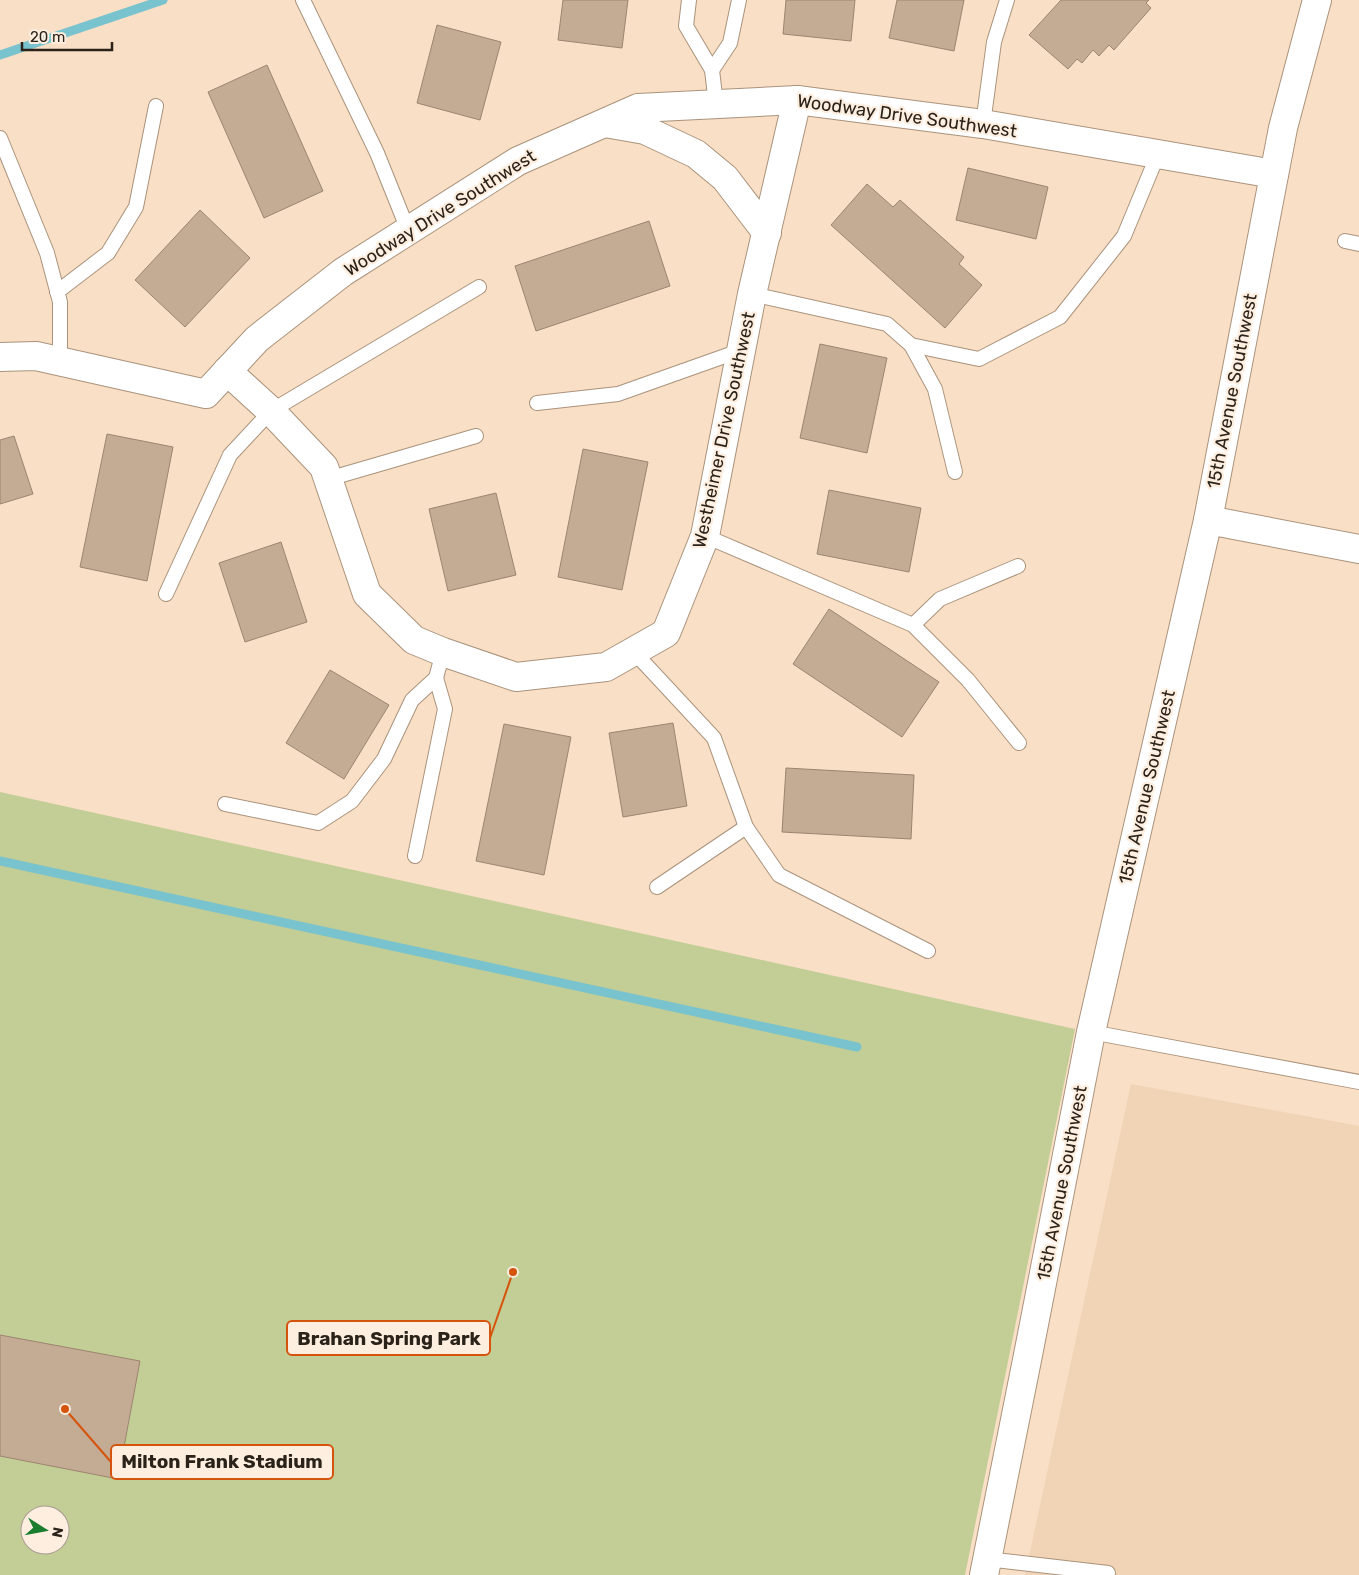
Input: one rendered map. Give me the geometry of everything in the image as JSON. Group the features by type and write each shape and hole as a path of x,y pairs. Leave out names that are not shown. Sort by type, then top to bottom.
{"street":[{"name":"15th Avenue Southwest","path":"985,1567 1030,1348 1091,1032 1208,520 1283,128 1317,0"},
{"name":"Woodway Drive Southwest","path":"227,371 257,339 343,272 408,230 518,161 638,108 797,100 983,124 1274,174"},
{"name":"Westheimer Drive Southwest","path":"227,371 271,412 324,467 368,594 440,665 516,677 606,668 666,633 704,536 752,294 797,100"},
{"path":"605,123 645,130 696,154 725,178 766,233"},
{"path":"0,357 36,356 206,394 227,371"},
{"path":"1208,520 1359,549"}],"lane":[{"path":"303,0 378,152 408,230"},
{"path":"690,0 686,26 712,70 716,104"},
{"path":"712,70 730,43 739,0"},
{"path":"983,124 994,42 1008,0"},
{"path":"57,292 108,253 136,207 156,106"},
{"path":"0,138 47,253 60,302 60,362"},
{"path":"911,345 979,359 1060,317 1124,236 1158,154"},
{"path":"166,594 230,455 271,412 479,287"},
{"path":"752,294 888,324 911,345 935,389 955,472"},
{"path":"537,403 618,394 742,350"},
{"path":"328,479 476,436"},
{"path":"704,536 913,625 968,680 1019,743"},
{"path":"913,625 940,599 1018,566"},
{"path":"634,652 714,738 746,827 779,875 928,951"},
{"path":"226,804 318,823 352,801 384,759 412,700 440,665"},
{"path":"415,856 445,709 440,665"},
{"path":"657,887 746,827"},
{"path":"1091,1032 1359,1082"},
{"path":"985,1567 1112,1574"}],"shaded area":[{"path":"1131,1084 1359,1126 1359,1575 1025,1575"}],"green space":[{"path":"0,792 1075,1029 965,1575 0,1575"}],"building":[{"path":"563,0 628,0 622,48 558,40"},
{"path":"786,0 855,0 851,41 783,34"},
{"path":"897,0 964,0 954,51 889,38"},
{"path":"1061,0 1149,0 1146,3 1151,8 1114,50 1109,45 1099,56 1093,50 1082,63 1077,59 1068,69 1029,35"},
{"path":"437,25 501,42 480,120 417,103"},
{"path":"267,65 323,191 264,218 208,92"},
{"path":"968,168 1048,187 1036,239 956,220"},
{"path":"867,184 893,207 900,200 964,257 959,264 982,285 945,328 831,225"},
{"path":"200,210 250,258 185,327 135,280"},
{"path":"649,221 670,286 536,331 515,266"},
{"path":"820,344 887,358 867,453 800,438"},
{"path":"107,434 173,447 147,581 80,567"},
{"path":"14,436 33,494 0,504 0,440"},
{"path":"583,449 648,462 622,590 558,577"},
{"path":"829,490 921,508 909,572 817,554"},
{"path":"496,493 516,575 448,591 429,509"},
{"path":"281,542 307,622 245,642 219,563"},
{"path":"829,609 939,682 902,737 793,664"},
{"path":"330,670 389,705 344,779 286,743"},
{"path":"673,723 687,806 623,817 609,733"},
{"path":"504,724 571,737 544,875 476,861"},
{"path":"786,768 914,775 911,839 782,832"},
{"path":"0,1335 140,1361 118,1479 0,1456"}],"waterway":[{"path":"0,55 163,0"},
{"path":"0,861 857,1047"}],"place":[{"name":"Brahan Spring Park","path":"513,1272"},
{"name":"Milton Frank Stadium","path":"65,1409"}]}
